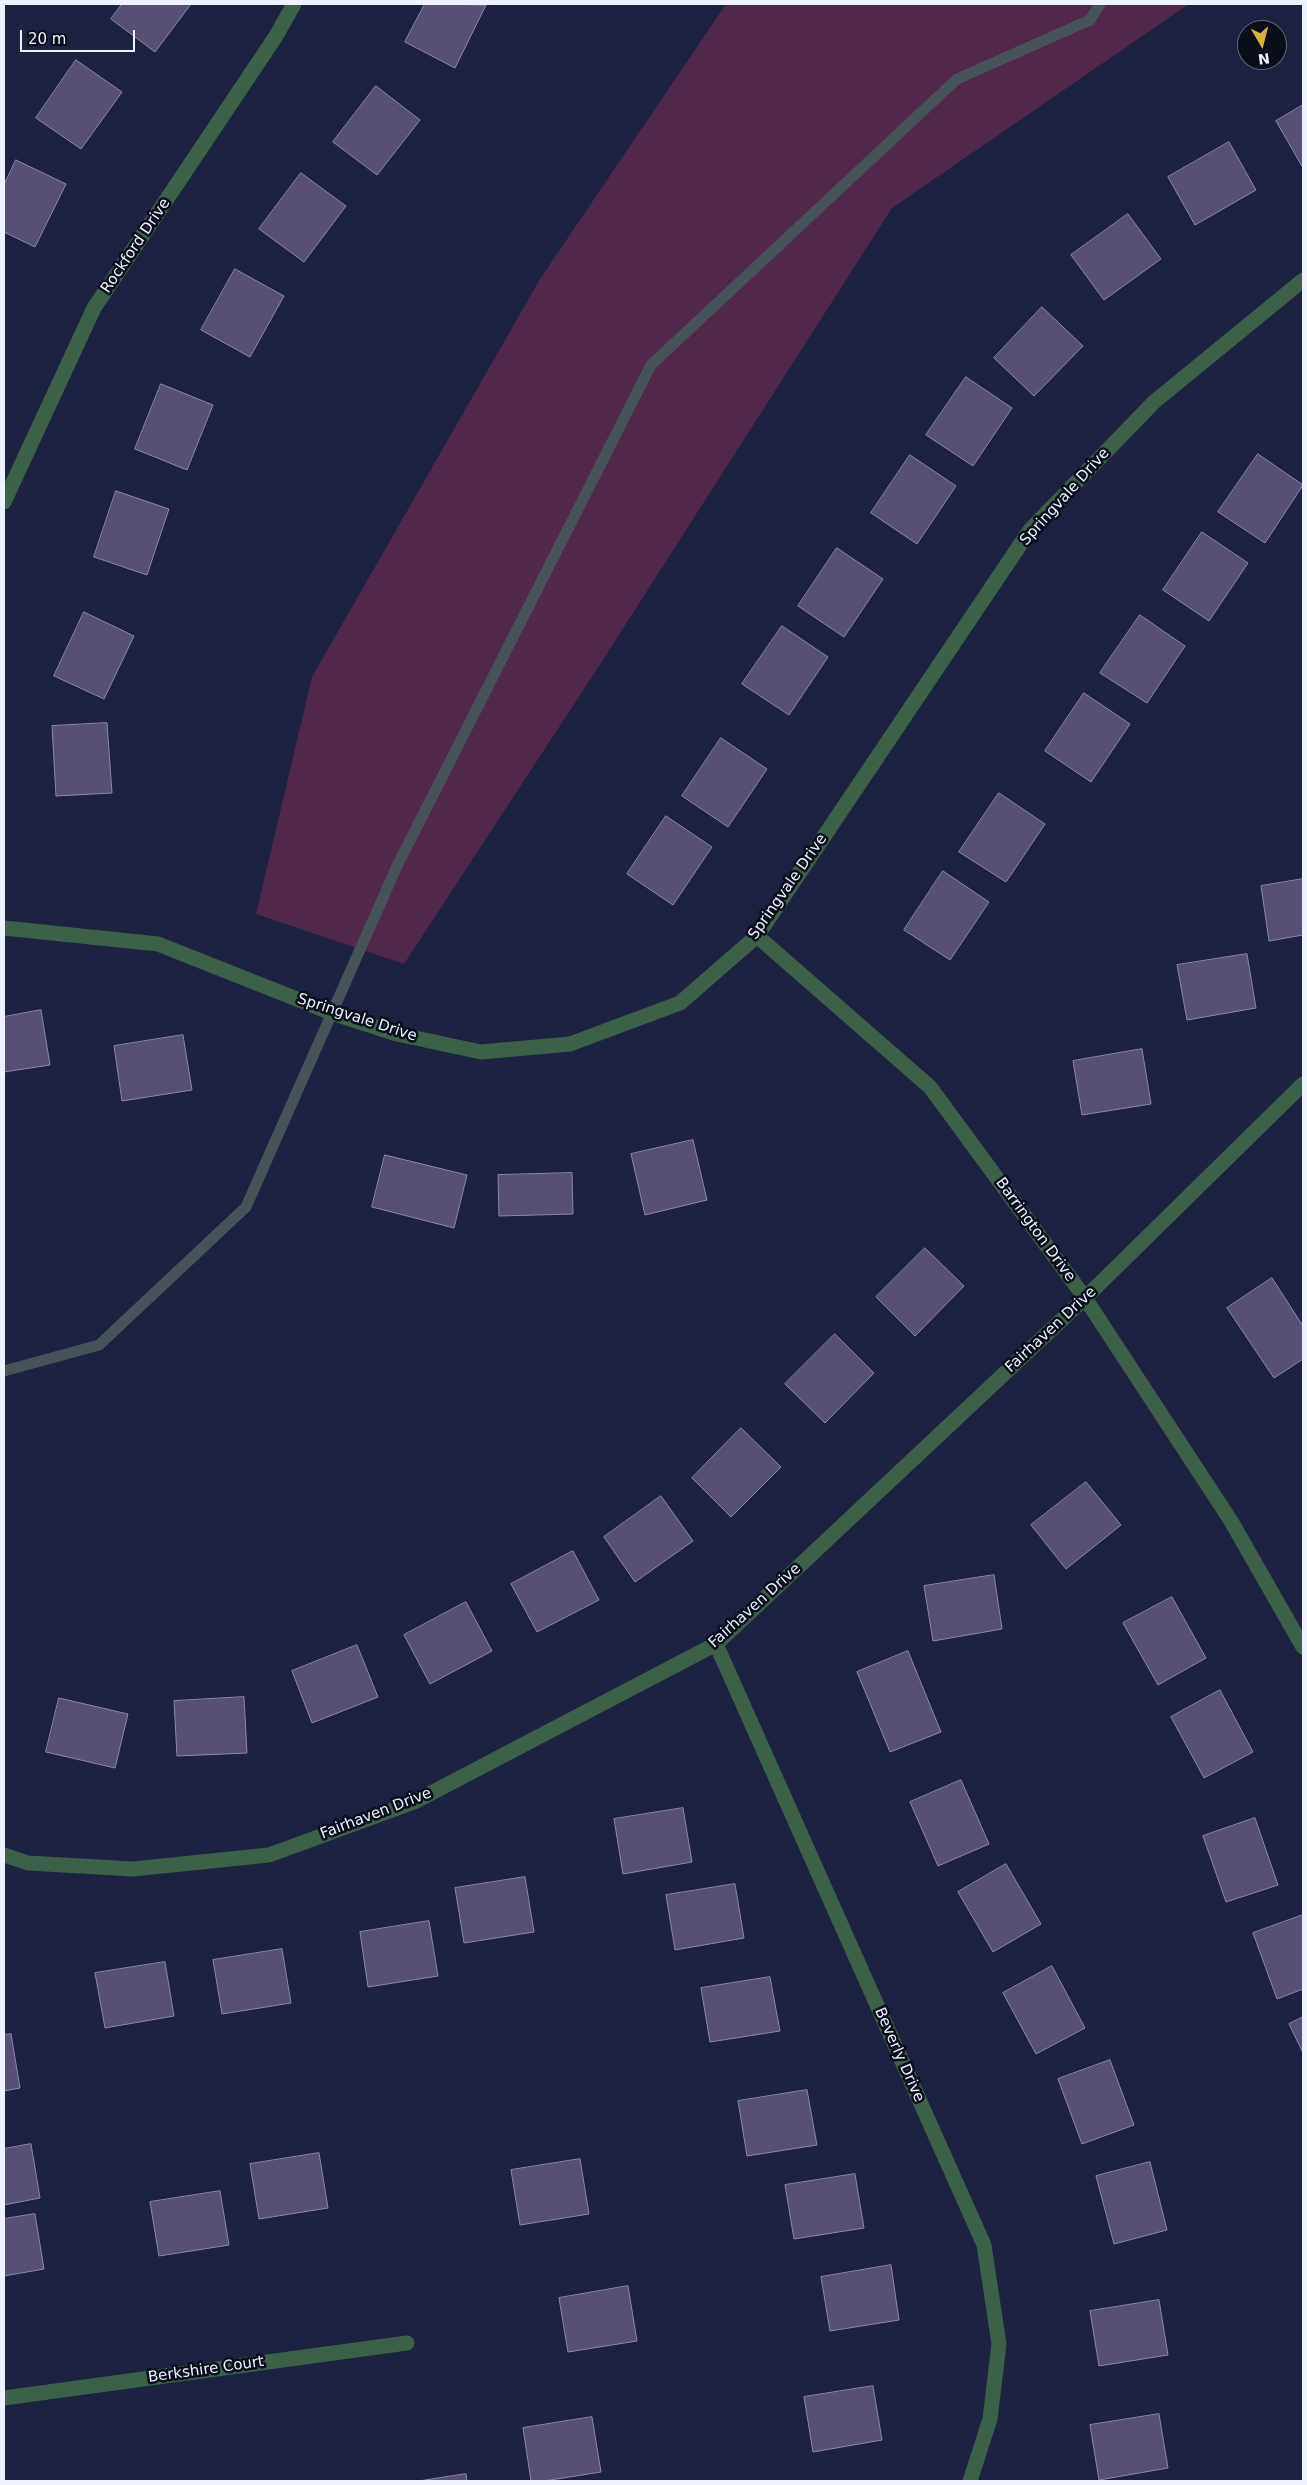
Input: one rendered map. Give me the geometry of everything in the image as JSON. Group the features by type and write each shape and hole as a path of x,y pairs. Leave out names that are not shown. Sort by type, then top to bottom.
{"street":[{"name":"Rockford Drive","path":"4,502 94,308 276,36 294,4"},
{"name":"Springvale Drive","path":"4,928 158,944 332,1013 397,1034 481,1052 570,1044 680,1003 757,936 1030,530 1154,402 1303,280"},
{"name":"Barrington Drive","path":"757,936 930,1087 1085,1298 1231,1521 1303,1647"},
{"name":"Fairhaven Drive","path":"4,1855 28,1863 133,1869 269,1855 414,1802 716,1644 1085,1298 1303,1084"},
{"name":"Beverly Drive","path":"716,1644 984,2245 999,2344 990,2419 970,2481"},
{"name":"Berkshire Court","path":"4,2398 408,2343"}],"shaded area":[{"path":"726,4 1189,4 892,208 601,663 404,964 256,914 312,677 540,279"}],"building":[{"path":"122,4 191,4 155,52 111,19"},
{"path":"425,4 486,5 455,68 405,42"},
{"path":"76,60 122,92 81,149 36,118"},
{"path":"376,86 420,120 377,175 333,142"},
{"path":"1303,105 1303,168 1276,121"},
{"path":"1229,142 1256,190 1195,225 1168,177"},
{"path":"16,160 66,184 35,247 4,232 4,185"},
{"path":"301,173 346,206 304,262 259,229"},
{"path":"1128,214 1161,259 1104,300 1071,255"},
{"path":"235,269 284,296 250,357 201,330"},
{"path":"1042,307 1083,346 1034,396 994,358"},
{"path":"966,377 1012,408 973,466 926,435"},
{"path":"161,384 213,405 187,470 135,449"},
{"path":"1258,454 1303,485 1265,543 1218,512"},
{"path":"910,455 956,486 917,544 871,513"},
{"path":"116,491 169,509 147,575 94,557"},
{"path":"1202,532 1248,563 1209,621 1163,590"},
{"path":"837,548 883,579 844,637 798,606"},
{"path":"84,612 134,636 104,699 54,676"},
{"path":"1140,615 1185,646 1147,703 1100,673"},
{"path":"782,626 828,657 789,715 742,684"},
{"path":"1084,693 1130,724 1091,782 1045,751"},
{"path":"107,723 112,793 56,796 52,726"},
{"path":"721,738 767,769 728,827 682,796"},
{"path":"999,793 1045,824 1006,882 959,852"},
{"path":"666,816 712,847 673,905 627,874"},
{"path":"943,871 989,902 950,960 904,930"},
{"path":"1303,879 1303,935 1269,941 1261,886"},
{"path":"1247,954 1256,1008 1187,1020 1177,965"},
{"path":"41,1010 50,1065 4,1072 4,1017"},
{"path":"183,1035 192,1090 122,1101 114,1046"},
{"path":"1142,1049 1151,1104 1082,1115 1073,1061"},
{"path":"693,1140 707,1200 645,1215 631,1154"},
{"path":"385,1155 467,1175 454,1228 372,1207"},
{"path":"572,1173 573,1214 499,1216 498,1175"},
{"path":"925,1248 964,1286 915,1336 876,1297"},
{"path":"1272,1278 1303,1326 1303,1359 1274,1378 1227,1308"},
{"path":"835,1334 874,1373 825,1423 785,1384"},
{"path":"741,1428 781,1467 731,1517 692,1478"},
{"path":"1086,1482 1121,1525 1066,1569 1031,1525"},
{"path":"661,1496 693,1541 635,1582 604,1537"},
{"path":"573,1551 599,1600 537,1632 511,1584"},
{"path":"994,1575 1002,1629 933,1641 924,1586"},
{"path":"1172,1597 1206,1658 1158,1685 1123,1623"},
{"path":"466,1602 492,1651 430,1684 404,1635"},
{"path":"357,1645 378,1697 312,1723 292,1671"},
{"path":"908,1651 941,1732 890,1752 857,1672"},
{"path":"1220,1690 1253,1752 1204,1778 1171,1717"},
{"path":"244,1697 247,1753 177,1756 174,1701"},
{"path":"59,1698 128,1714 115,1768 46,1752"},
{"path":"961,1780 989,1844 938,1866 910,1802"},
{"path":"683,1808 692,1862 623,1874 614,1819"},
{"path":"1255,1818 1278,1885 1226,1902 1203,1836"},
{"path":"1006,1864 1041,1924 993,1952 958,1892"},
{"path":"525,1877 534,1932 464,1943 455,1888"},
{"path":"735,1884 744,1938 675,1950 666,1895"},
{"path":"1303,1915 1303,1989 1277,1999 1253,1933"},
{"path":"429,1921 438,1976 368,1987 360,1932"},
{"path":"282,1949 291,2003 222,2014 213,1960"},
{"path":"165,1962 174,2016 105,2028 95,1973"},
{"path":"1052,1966 1085,2028 1036,2054 1003,1993"},
{"path":"770,1977 780,2031 710,2042 701,1988"},
{"path":"1303,2017 1303,2053 1289,2024"},
{"path":"11,2034 20,2088 4,2091 4,2035"},
{"path":"1110,2060 1134,2125 1082,2144 1058,2079"},
{"path":"807,2090 817,2145 747,2156 738,2101"},
{"path":"31,2144 40,2198 4,2205 4,2149"},
{"path":"319,2153 328,2208 259,2219 250,2164"},
{"path":"580,2159 589,2214 520,2225 511,2170"},
{"path":"1150,2162 1167,2230 1114,2244 1096,2176"},
{"path":"855,2174 864,2228 794,2239 785,2185"},
{"path":"220,2191 229,2245 159,2256 150,2202"},
{"path":"35,2214 44,2269 4,2276 4,2219"},
{"path":"891,2265 899,2320 830,2331 821,2277"},
{"path":"628,2286 637,2341 568,2352 559,2298"},
{"path":"1159,2300 1168,2355 1099,2366 1090,2311"},
{"path":"873,2386 882,2440 813,2452 804,2397"},
{"path":"1159,2414 1168,2468 1099,2480 1090,2425"},
{"path":"592,2417 601,2472 544,2481 531,2481 523,2428"},
{"path":"466,2474 467,2481 419,2481"}],"waterway":[{"path":"4,1371 99,1345 246,1207 397,866 651,365 957,79 1090,20 1100,4"}]}
